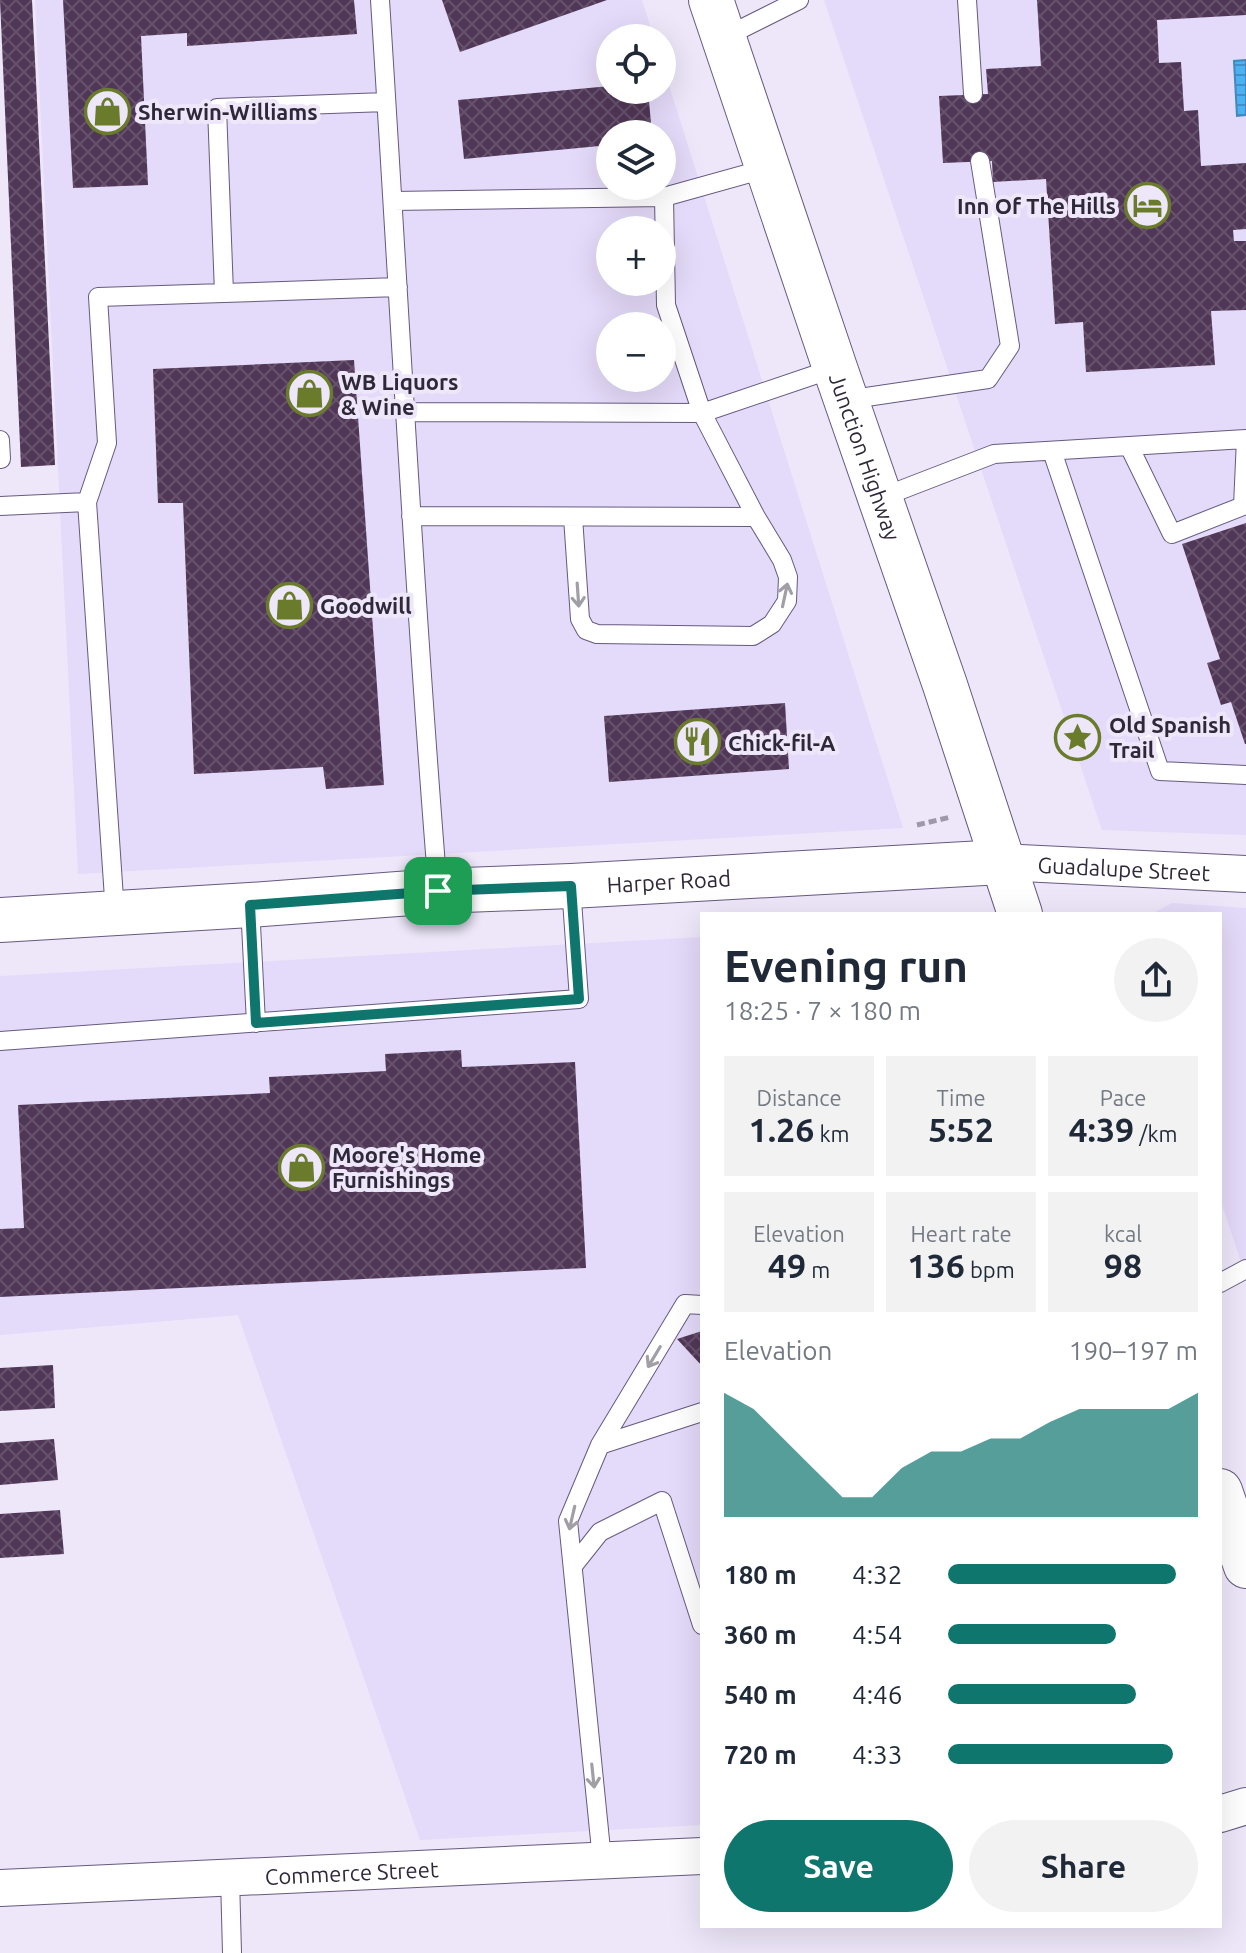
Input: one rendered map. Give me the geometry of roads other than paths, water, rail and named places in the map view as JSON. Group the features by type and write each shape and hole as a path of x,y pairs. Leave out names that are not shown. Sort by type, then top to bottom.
{"main road":[{"name":"Junction Highway","path":"717,19 945,685 1019,912"},
{"name":"Harper Road","path":"0,920 438,891 1002,862"},
{"path":"1222,1497 1246,1566"}],"street":[{"name":"Guadalupe Street","path":"1002,862 1246,874"},
{"path":"1222,1813 1246,1806"},
{"name":"Commerce Street","path":"0,1888 700,1856"}],"lane":[{"path":"380,0 404,412 438,891"},
{"path":"717,19 799,0"},
{"path":"967,0 973,94"},
{"path":"224,293 217,108 386,102"},
{"path":"404,412 702,413 840,384 988,379 1010,346 980,161"},
{"path":"676,194 768,168"},
{"path":"393,201 596,198"},
{"path":"573,517 580,619 586,630 597,634 753,636 772,624 787,601 788,577 782,560 702,413 666,305 664,200"},
{"path":"115,913 87,502 107,443 98,297 398,287"},
{"path":"880,498 994,454 1246,439 1243,506 1172,534 1129,446"},
{"path":"0,440 1,459"},
{"path":"1052,451 1160,771 1246,775"},
{"path":"0,506 87,502"},
{"path":"411,516 756,517"},
{"path":"0,1041 579,999 571,886"},
{"path":"250,905 256,1023"},
{"path":"1222,1282 1246,1269"},
{"path":"602,1860 568,1521 600,1445 685,1304 700,1305"},
{"path":"600,1445 700,1413"},
{"path":"573,1566 600,1532 662,1501 700,1619"},
{"path":"230,1877 232,1953"}],"water":[{"path":"1246,60 1246,115 1237,116 1234,61"}],"place":[{"name":"Sherwin-Williams","path":"107,111"},
{"name":"Inn Of The Hills","path":"1147,205"},
{"name":"WB Liquors & Wine","path":"310,394"},
{"name":"Goodwill","path":"289,605"},
{"name":"Old Spanish Trail","path":"1078,737"},
{"name":"Chick-fil-A","path":"697,742"},
{"name":"Moore's Home Furnishings","path":"301,1167"}]}
